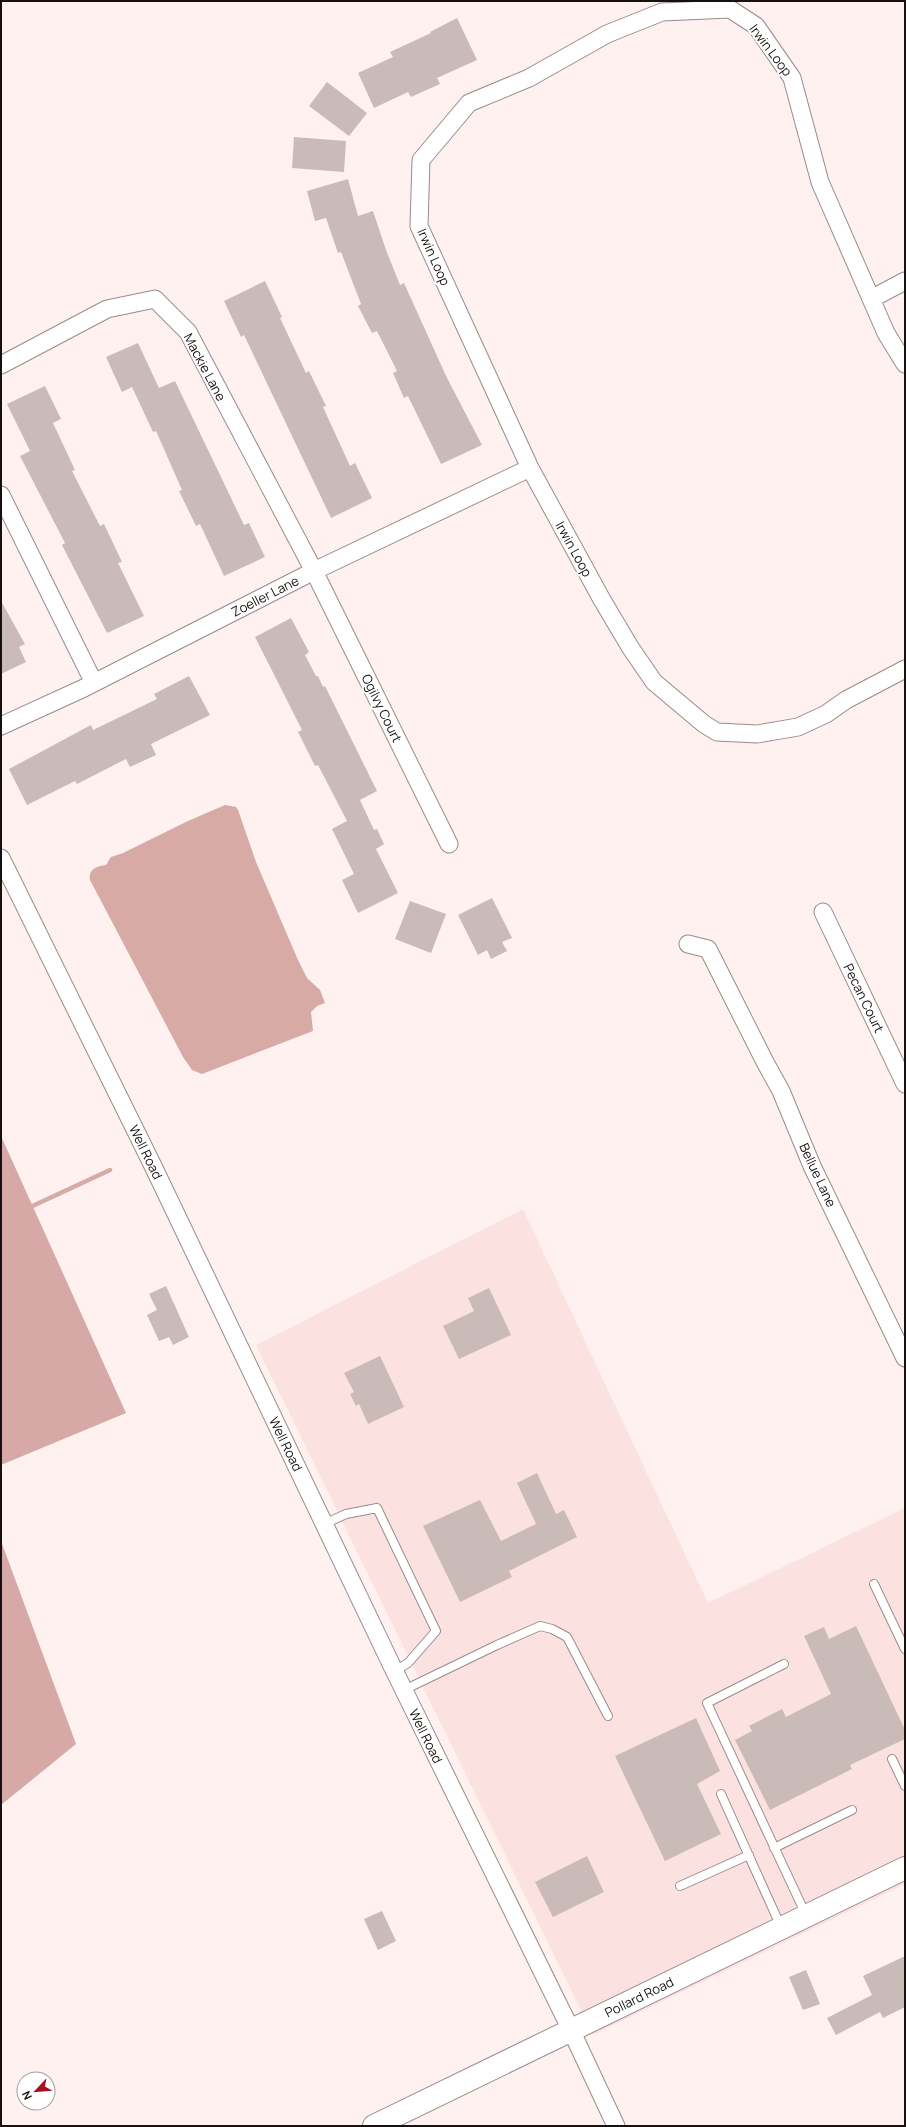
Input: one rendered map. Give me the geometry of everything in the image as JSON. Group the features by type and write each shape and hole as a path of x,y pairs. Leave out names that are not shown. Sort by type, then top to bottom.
{"street":[{"name":"Irwin Loop","path":"905,364 886,333 820,182 792,78 756,26 730,9 662,12 607,34 529,78 469,103 421,160 419,226 530,468 601,598 654,682 704,724 717,732 756,734 798,727 826,714 846,700 905,669"},
{"path":"871,299 905,281"},
{"name":"Mackie Lane","path":"1,365 107,308 155,299 188,332 314,571"},
{"name":"Zoeller Lane","path":"1,726 94,683 314,571 530,468"},
{"path":"1,495 94,683"},
{"name":"Ogilvy Court","path":"314,571 449,844"},
{"name":"Well Road","path":"1,858 154,1168 394,1671 571,2030 616,2126"},
{"name":"Pecan Court","path":"823,912 905,1084"},
{"name":"Bellue Lane","path":"688,944 708,949 781,1091 812,1166 905,1358"},
{"name":"Pollard Road","path":"374,2126 905,1868"}],"lane":[{"path":"324,1524 346,1514 377,1508 436,1631 408,1664 394,1671"},
{"path":"874,1584 905,1649"},
{"path":"404,1690 540,1626 552,1629 567,1637 608,1716"},
{"path":"784,1664 707,1703 806,1916"},
{"path":"892,1759 905,1786"},
{"path":"721,1794 782,1928"},
{"path":"774,1848 852,1810"},
{"path":"680,1886 749,1855"}],"shaded area":[{"path":"225,805 236,807 238,810 256,862 298,960 307,978 320,990 325,1003 317,1006 311,1012 313,1031 202,1074 192,1070 183,1057 90,880 90,873 99,866 106,865 111,857 123,853 188,821"},
{"path":"1,1136 126,1413 1,1465"},
{"path":"523,1209 708,1603 905,1508 905,1884 593,2035 256,1345"},
{"path":"1,1541 76,1744 1,1805"}],"building":[{"path":"457,18 477,60 437,78 440,84 411,97 408,92 374,108 358,73 393,57 390,52 431,33 430,32"},
{"path":"327,82 367,113 349,136 309,106"},
{"path":"294,137 346,141 344,172 292,168"},
{"path":"348,179 358,216 373,211 400,285 404,283 447,378 482,445 441,464 408,396 404,398 393,373 397,371 377,331 372,333 358,306 361,304 341,252 338,253 326,218 315,221 307,191"},
{"path":"265,281 282,317 280,318 306,373 309,371 326,406 323,407 350,466 355,463 372,498 331,518 244,335 241,337 224,301"},
{"path":"138,343 159,388 175,381 244,525 249,523 265,557 224,576 200,524 196,526 179,491 182,490 156,431 153,432 132,387 122,392 106,357"},
{"path":"45,386 61,419 53,423 75,470 72,471 100,526 104,524 122,562 118,563 144,616 107,633 62,545 65,543 20,456 30,451 7,404"},
{"path":"1,601 25,644 19,647 26,662 1,674"},
{"path":"291,618 309,652 305,655 323,687 325,686 377,791 360,800 374,830 377,829 384,844 376,849 398,893 358,913 342,880 354,874 332,829 347,821 318,765 315,766 298,732 302,730 255,637"},
{"path":"189,676 210,715 151,744 156,755 130,767 126,759 77,784 75,781 27,805 9,769 91,725 93,730 157,699 154,694"},
{"path":"492,898 512,938 502,942 507,951 491,959 487,950 478,955 458,915"},
{"path":"410,901 446,914 431,953 395,939"},
{"path":"166,1286 189,1337 173,1345 169,1337 159,1341 147,1315 157,1310 149,1294"},
{"path":"489,1288 511,1335 459,1359 443,1326 474,1311 468,1298"},
{"path":"380,1356 404,1407 368,1424 359,1404 356,1406 350,1394 354,1392 344,1373"},
{"path":"537,1473 556,1514 564,1510 577,1537 509,1571 512,1577 460,1602 423,1526 480,1500 501,1541 536,1524 517,1483"},
{"path":"856,1626 905,1730 905,1739 850,1765 852,1769 770,1810 735,1740 752,1731 749,1726 782,1709 786,1717 831,1694 804,1636 824,1627 829,1639"},
{"path":"696,1718 720,1771 697,1784 721,1834 665,1861 615,1756"},
{"path":"587,1856 604,1892 553,1917 535,1882"},
{"path":"382,1911 396,1941 378,1950 364,1919"},
{"path":"905,1956 905,2007 883,2018 880,2012 836,2035 827,2018 872,1995 863,1976"},
{"path":"806,1970 820,2004 803,2010 789,1977"}],"waterway":[{"path":"1,1212 11,1216 110,1170"}]}
